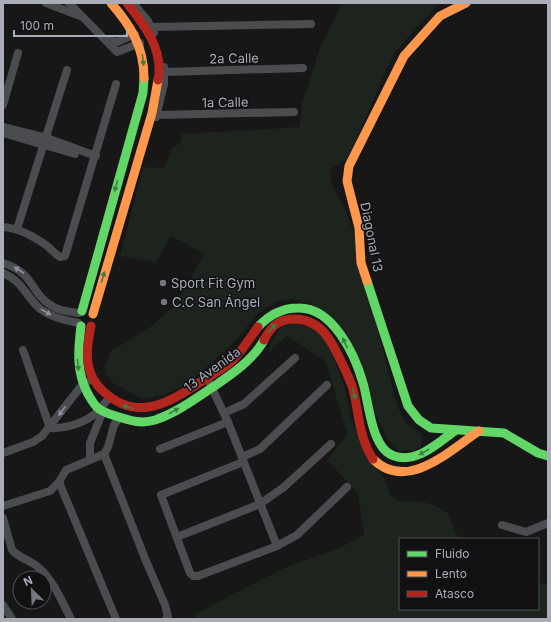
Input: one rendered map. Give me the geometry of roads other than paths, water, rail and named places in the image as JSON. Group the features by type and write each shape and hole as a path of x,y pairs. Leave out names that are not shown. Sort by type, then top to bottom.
{"street":[{"path":"46,3 83,16"},
{"path":"69,3 107,40 117,52 140,43"},
{"path":"83,325 77,318 81,312 143,93 144,62 140,43 136,34 111,3"},
{"path":"3,273 16,280 36,305 47,314 83,325 94,320 92,314 154,106 160,71 154,42 148,30 127,3"},
{"path":"133,3 142,12 152,27 165,72 164,84 157,115 146,151 138,162"},
{"name":"Diagonal 13","path":"466,3 440,16 404,56 349,166 347,181 359,228 361,263 408,406 419,420 431,428 479,430 504,433 538,453 548,456"},
{"path":"152,27 311,24"},
{"path":"107,40 117,42 136,34"},
{"path":"3,105 18,53"},
{"name":"2a Calle","path":"165,72 303,68"},
{"path":"17,229 68,70"},
{"path":"3,227 17,229 47,246 60,257 65,256 116,84"},
{"name":"1a Calle","path":"157,115 294,112"},
{"path":"3,127 95,158"},
{"path":"3,133 45,141"},
{"path":"3,263 16,268 27,276 43,299 53,306 81,312 87,311 92,314"},
{"name":"13 Avenida","path":"83,325 85,353 92,379 110,397 122,406 136,409 153,408 168,402 189,390 207,379 235,358 259,325 276,311 294,307 312,309 327,317 340,331 363,382 374,433 384,450 392,456 403,458 421,454 456,430"},
{"name":"13 Avenida","path":"101,410 120,417 144,422 160,418 195,398 239,369 256,352 267,333 280,321 294,319 309,320 320,326 329,337 352,387 364,440 373,458 385,469 405,472 422,468 479,430"},
{"path":"83,325 77,354 78,374 82,385 101,410"},
{"path":"22,350 50,428"},
{"path":"224,413 244,404 295,358"},
{"path":"3,453 33,442 50,428 82,385 92,379"},
{"path":"207,379 228,422 277,546"},
{"path":"327,385 260,449 243,459 161,495 178,537 190,573 193,576 198,576 277,546 297,535 347,487"},
{"path":"189,390 195,398"},
{"path":"50,428 63,428 94,416 101,410 110,397"},
{"path":"90,458 90,443 101,410"},
{"path":"3,506 50,491 66,470 90,458 104,454 107,450 114,425 120,417"},
{"path":"160,449 228,422"},
{"path":"178,537 260,504 284,487 330,444"},
{"path":"104,454 146,561 166,605 168,617 166,619"},
{"path":"58,482 116,619"},
{"path":"3,518 12,550 16,554 37,565 43,572 71,619"},
{"path":"502,525 526,532 548,523"},
{"path":"3,605 12,619"}],"place":[{"name":"Sport Fit Gym","path":"163,283"},
{"name":"C.C San Ángel","path":"164,302"}]}
